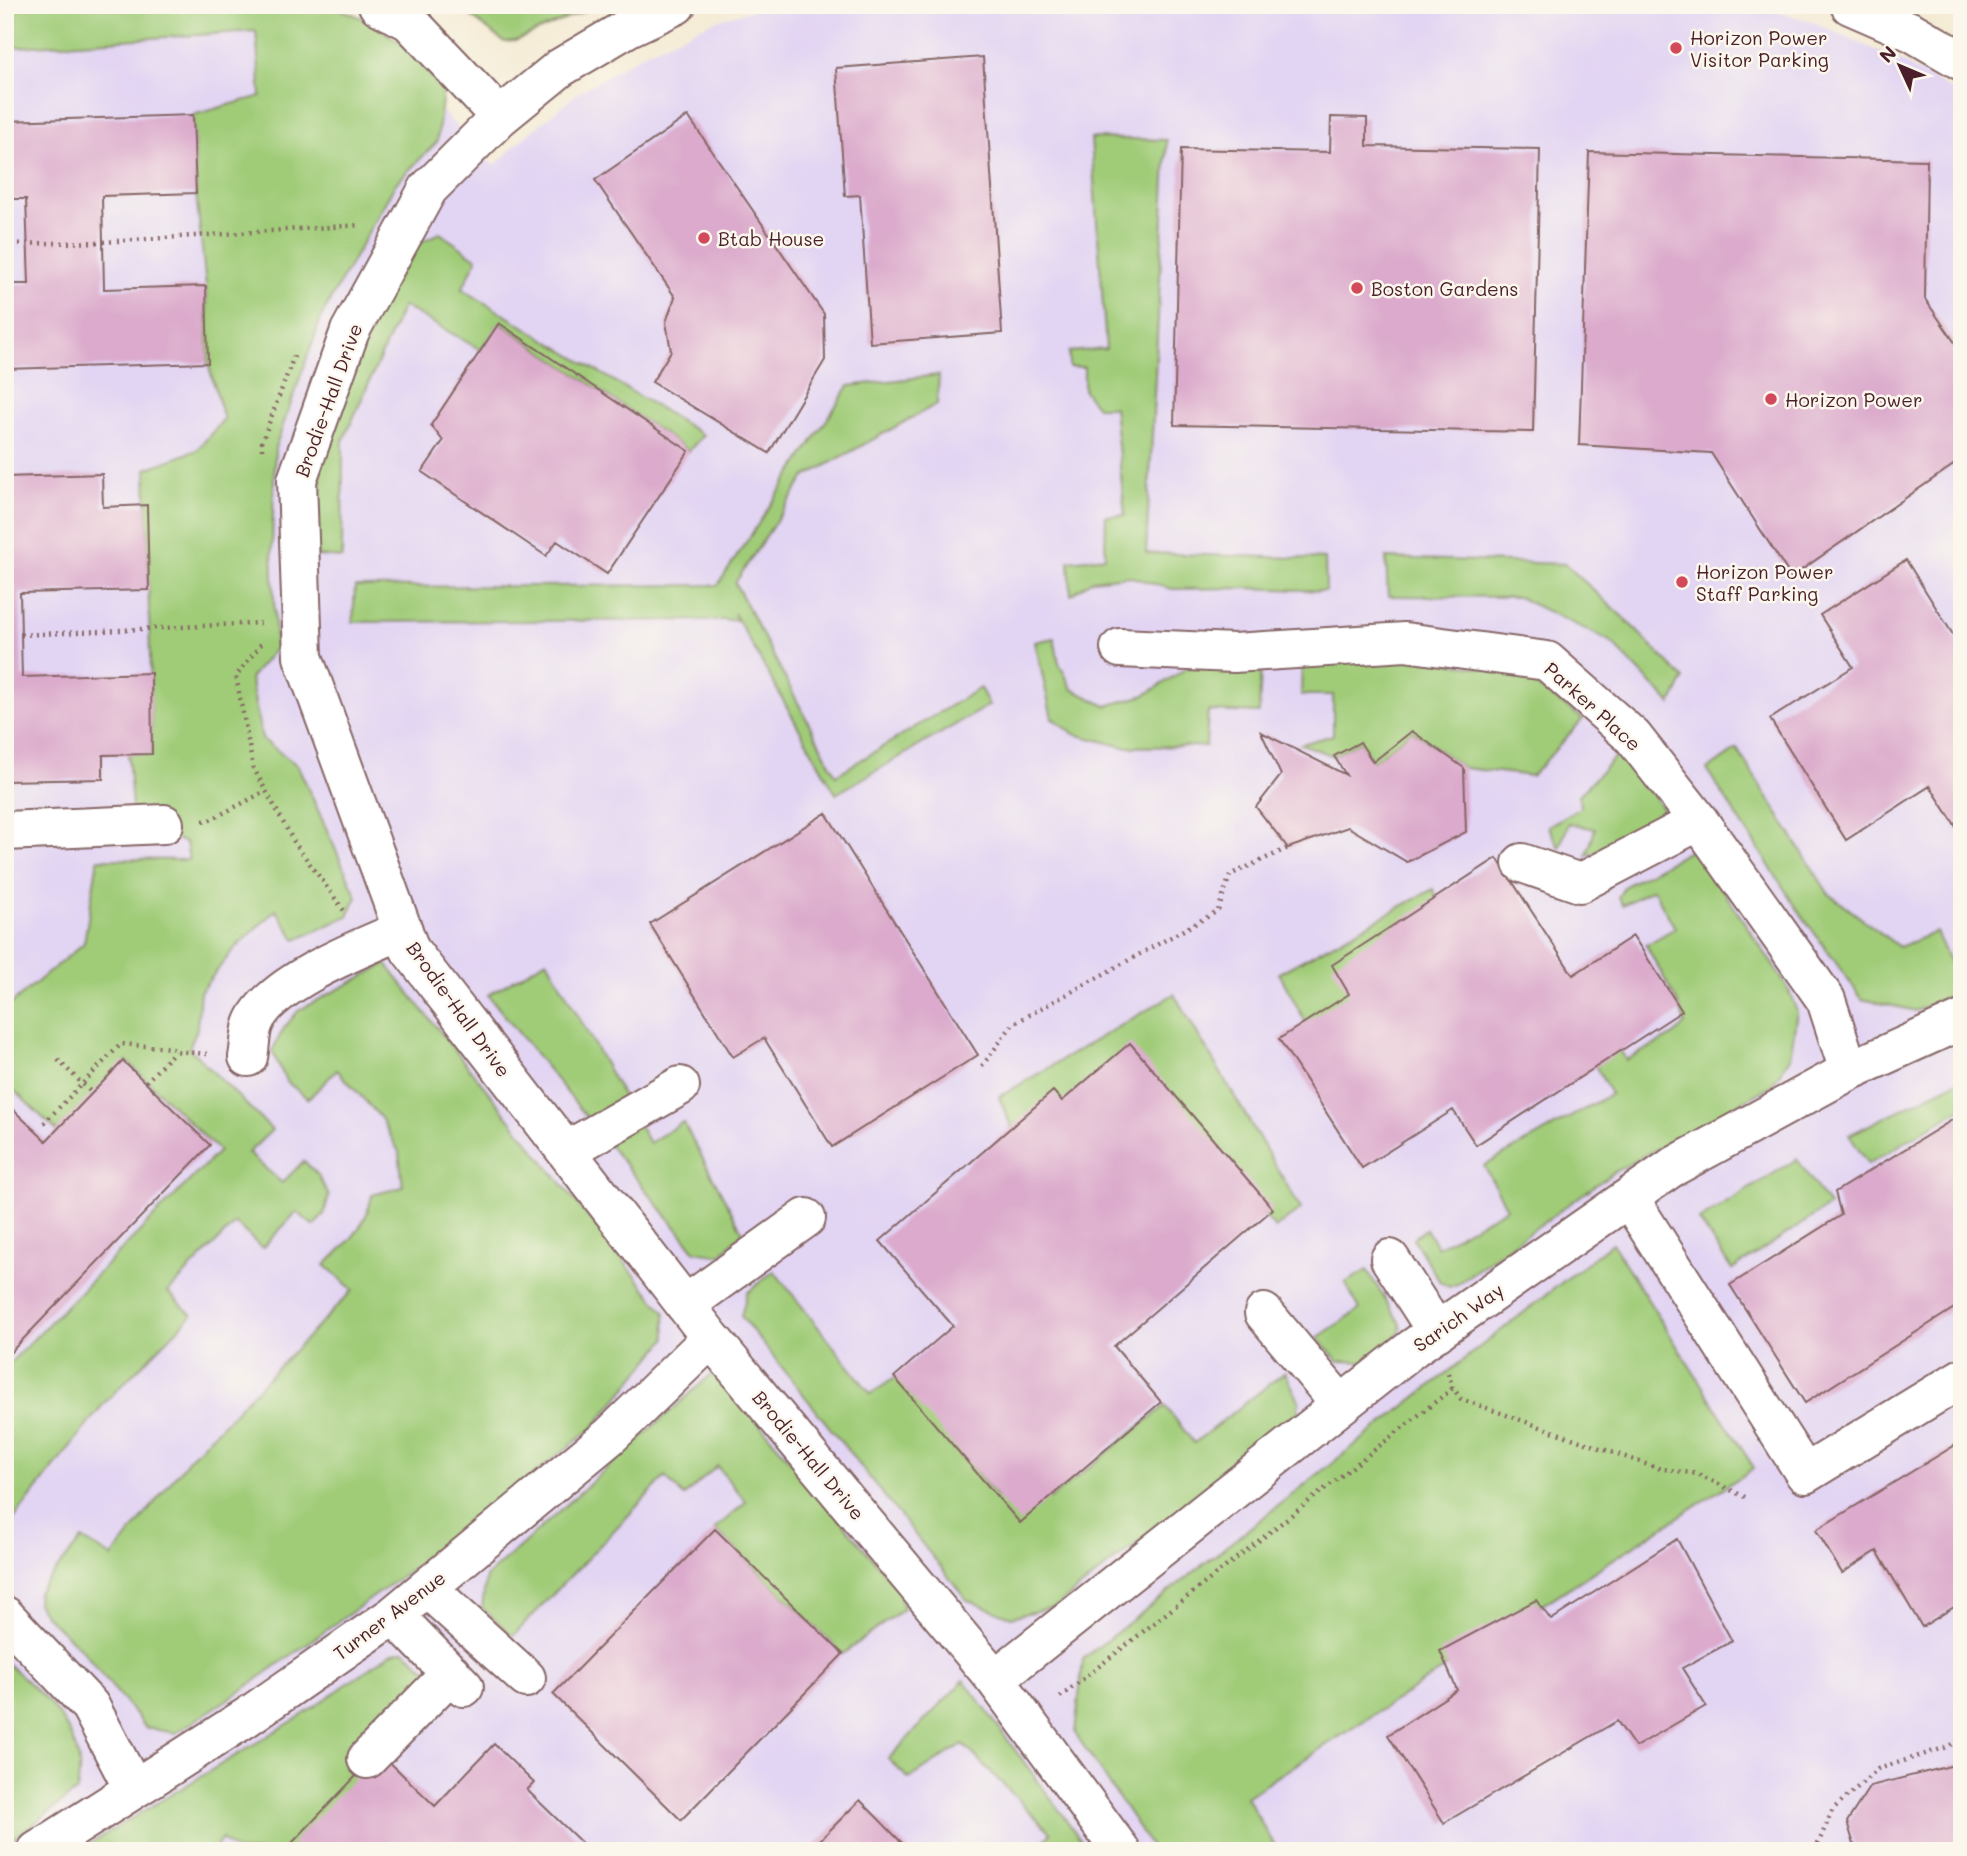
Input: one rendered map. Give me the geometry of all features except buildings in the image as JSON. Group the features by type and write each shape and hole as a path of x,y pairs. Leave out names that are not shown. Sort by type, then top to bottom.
{"street":[{"path":"378,5 409,21 500,117"},
{"name":"Brodie-Hall Drive","path":"676,5 629,27 560,68 500,117 428,189 350,331 297,480 303,657 410,950 711,1338 995,1679 1121,1851"},
{"path":"1850,5 1912,33 1962,61"},
{"name":"Parker Place","path":"1120,648 1234,653 1405,642 1547,661 1633,737 1699,821 1826,1000 1849,1071"},
{"path":"1522,863 1580,883 1699,821"},
{"path":"5,831 164,824"},
{"path":"248,1057 253,1023 279,992 344,955 403,930"},
{"name":"Sarich Way","path":"995,1679 1437,1332 1671,1168 1849,1071 1962,1020"},
{"path":"566,1151 680,1086"},
{"path":"1629,1198 1805,1474 1962,1378"},
{"path":"685,1305 806,1218"},
{"path":"1390,1259 1437,1332"},
{"path":"1264,1313 1341,1405"},
{"name":"Turner Avenue","path":"37,1851 247,1717 394,1615 610,1436 711,1338"},
{"path":"427,1588 526,1678"},
{"path":"367,1759 458,1680 394,1615"},
{"path":"5,1616 90,1706 133,1788"}],"path":[{"path":"5,244 103,242 363,225"},
{"path":"21,635 261,623"},
{"path":"164,824 210,820 266,791"},
{"path":"982,1066 1013,1024 1218,911 1230,876 1288,848"},
{"path":"44,1123 121,1044 248,1057"},
{"path":"146,1082 175,1051"},
{"path":"58,1060 93,1094"},
{"path":"1437,1332 1452,1388 1461,1399 1657,1468 1698,1474 1749,1499"},
{"path":"1060,1697 1452,1388"},
{"path":"1815,1851 1833,1809 1878,1769 1947,1747 1962,1738"},
{"path":"1790,1851 1796,1844 1809,1851"}],"shaded area":[{"path":"5,5 287,5 385,51 494,166 578,93 643,54 714,21 770,5 1748,5 1808,20 1898,60 1962,96 1962,1851 5,1851"}],"green space":[{"path":"5,5 331,5 367,20 410,49 443,92 437,142 396,183 323,313 275,448 272,550 276,648 250,678 262,739 298,766 357,897 348,916 296,940 276,910 235,948 200,992 197,1029 189,1048 272,1130 248,1153 282,1183 304,1161 318,1175 329,1196 324,1214 314,1226 297,1212 262,1248 235,1223 168,1292 192,1315 106,1401 5,1530 5,1368 219,1151 127,1061 57,1131 5,1082 5,1009 84,943 98,859 189,860 186,843 133,821 128,754 152,753 146,469 197,450 224,419 208,363 206,286 196,193 193,115 261,96 256,31 5,48"},
{"path":"457,5 599,5 515,41 504,42"},
{"path":"1091,138 1167,140 1146,553 1325,559 1326,591 1172,589 1128,576 1092,580 1071,595 1069,561 1105,557 1106,516 1125,515 1114,407 1097,407 1084,391 1084,367 1069,367 1069,352 1106,349"},
{"path":"440,233 477,259 462,289 703,435 689,451 500,323 481,350 403,306 343,441 342,558 317,556 322,449 368,329 416,244"},
{"path":"939,375 937,404 805,477 735,583 836,775 980,688 989,705 836,794 734,613 736,620 353,622 355,587 718,585 849,386"},
{"path":"1386,558 1565,564 1625,619 1684,679 1671,704 1610,641 1518,597 1388,596"},
{"path":"1054,638 1059,663 1072,689 1106,706 1145,695 1196,662 1261,665 1259,713 1208,711 1206,746 1124,747 1074,734 1052,718 1035,642"},
{"path":"1418,658 1522,675 1583,719 1532,776 1464,768 1412,731 1373,762 1360,742 1334,756 1301,744 1333,735 1333,695 1301,695 1302,663"},
{"path":"1625,746 1667,817 1614,847 1587,855 1595,829 1569,823 1559,848 1548,826 1580,808 1579,795"},
{"path":"1737,749 1828,893 1899,947 1936,932 1962,989 1916,1011 1862,999 1798,910 1707,770"},
{"path":"1691,850 1700,856 1787,986 1797,1012 1790,1058 1771,1086 1614,1172 1457,1284 1449,1287 1440,1282 1413,1238 1426,1229 1437,1247 1507,1208 1484,1166 1611,1094 1586,1049 1611,1035 1626,1060 1674,1035 1685,1024 1680,1007 1646,945 1675,928 1653,889 1623,905 1618,897 1625,886"},
{"path":"1433,889 1449,920 1370,1006 1313,1036 1279,973"},
{"path":"547,960 649,1143 683,1122 743,1233 720,1255 695,1251 488,995"},
{"path":"386,964 665,1313 666,1339 594,1427 411,1570 242,1690 176,1733 146,1728 83,1651 44,1614 37,1603 38,1592 82,1539 112,1557 189,1459 353,1290 325,1265 361,1226 372,1195 403,1187 399,1152 381,1118 337,1070 308,1099 286,1081 272,1051 284,1028 299,1010"},
{"path":"1174,994 1301,1209 1275,1228 1139,1068 1023,1155 999,1097"},
{"path":"1962,1079 1962,1108 1868,1164 1849,1135"},
{"path":"1797,1159 1829,1206 1732,1270 1699,1220"},
{"path":"1612,1243 1754,1468 1246,1797 1278,1851 1154,1851 1075,1733 1083,1659"},
{"path":"1367,1270 1401,1329 1398,1335 1364,1362 1338,1361 1317,1338 1360,1309 1345,1283"},
{"path":"774,1271 871,1394 899,1375 998,1499 1050,1499 1165,1406 1194,1443 1285,1372 1299,1401 1297,1417 1057,1606 1011,1617 967,1600 741,1316 747,1293"},
{"path":"715,1371 899,1590 903,1609 843,1654 715,1529 746,1502 717,1466 684,1496 665,1477 513,1636 482,1608 486,1577"},
{"path":"404,1650 436,1677 370,1775 310,1851 236,1851 222,1839 213,1851 160,1848 145,1851 78,1851 304,1714 390,1654"},
{"path":"5,1662 41,1694 61,1719 75,1747 79,1770 77,1791 5,1845"},
{"path":"964,1680 1089,1851 1035,1851 1051,1833 963,1744 909,1779 888,1759"}],"place":[{"name":"Horizon Power Visitor Parking","path":"1676,48"},
{"name":"Btab House","path":"704,238"},
{"name":"Boston Gardens","path":"1357,288"},
{"name":"Horizon Power","path":"1771,399"},
{"name":"Horizon Power Staff Parking","path":"1682,582"}]}
